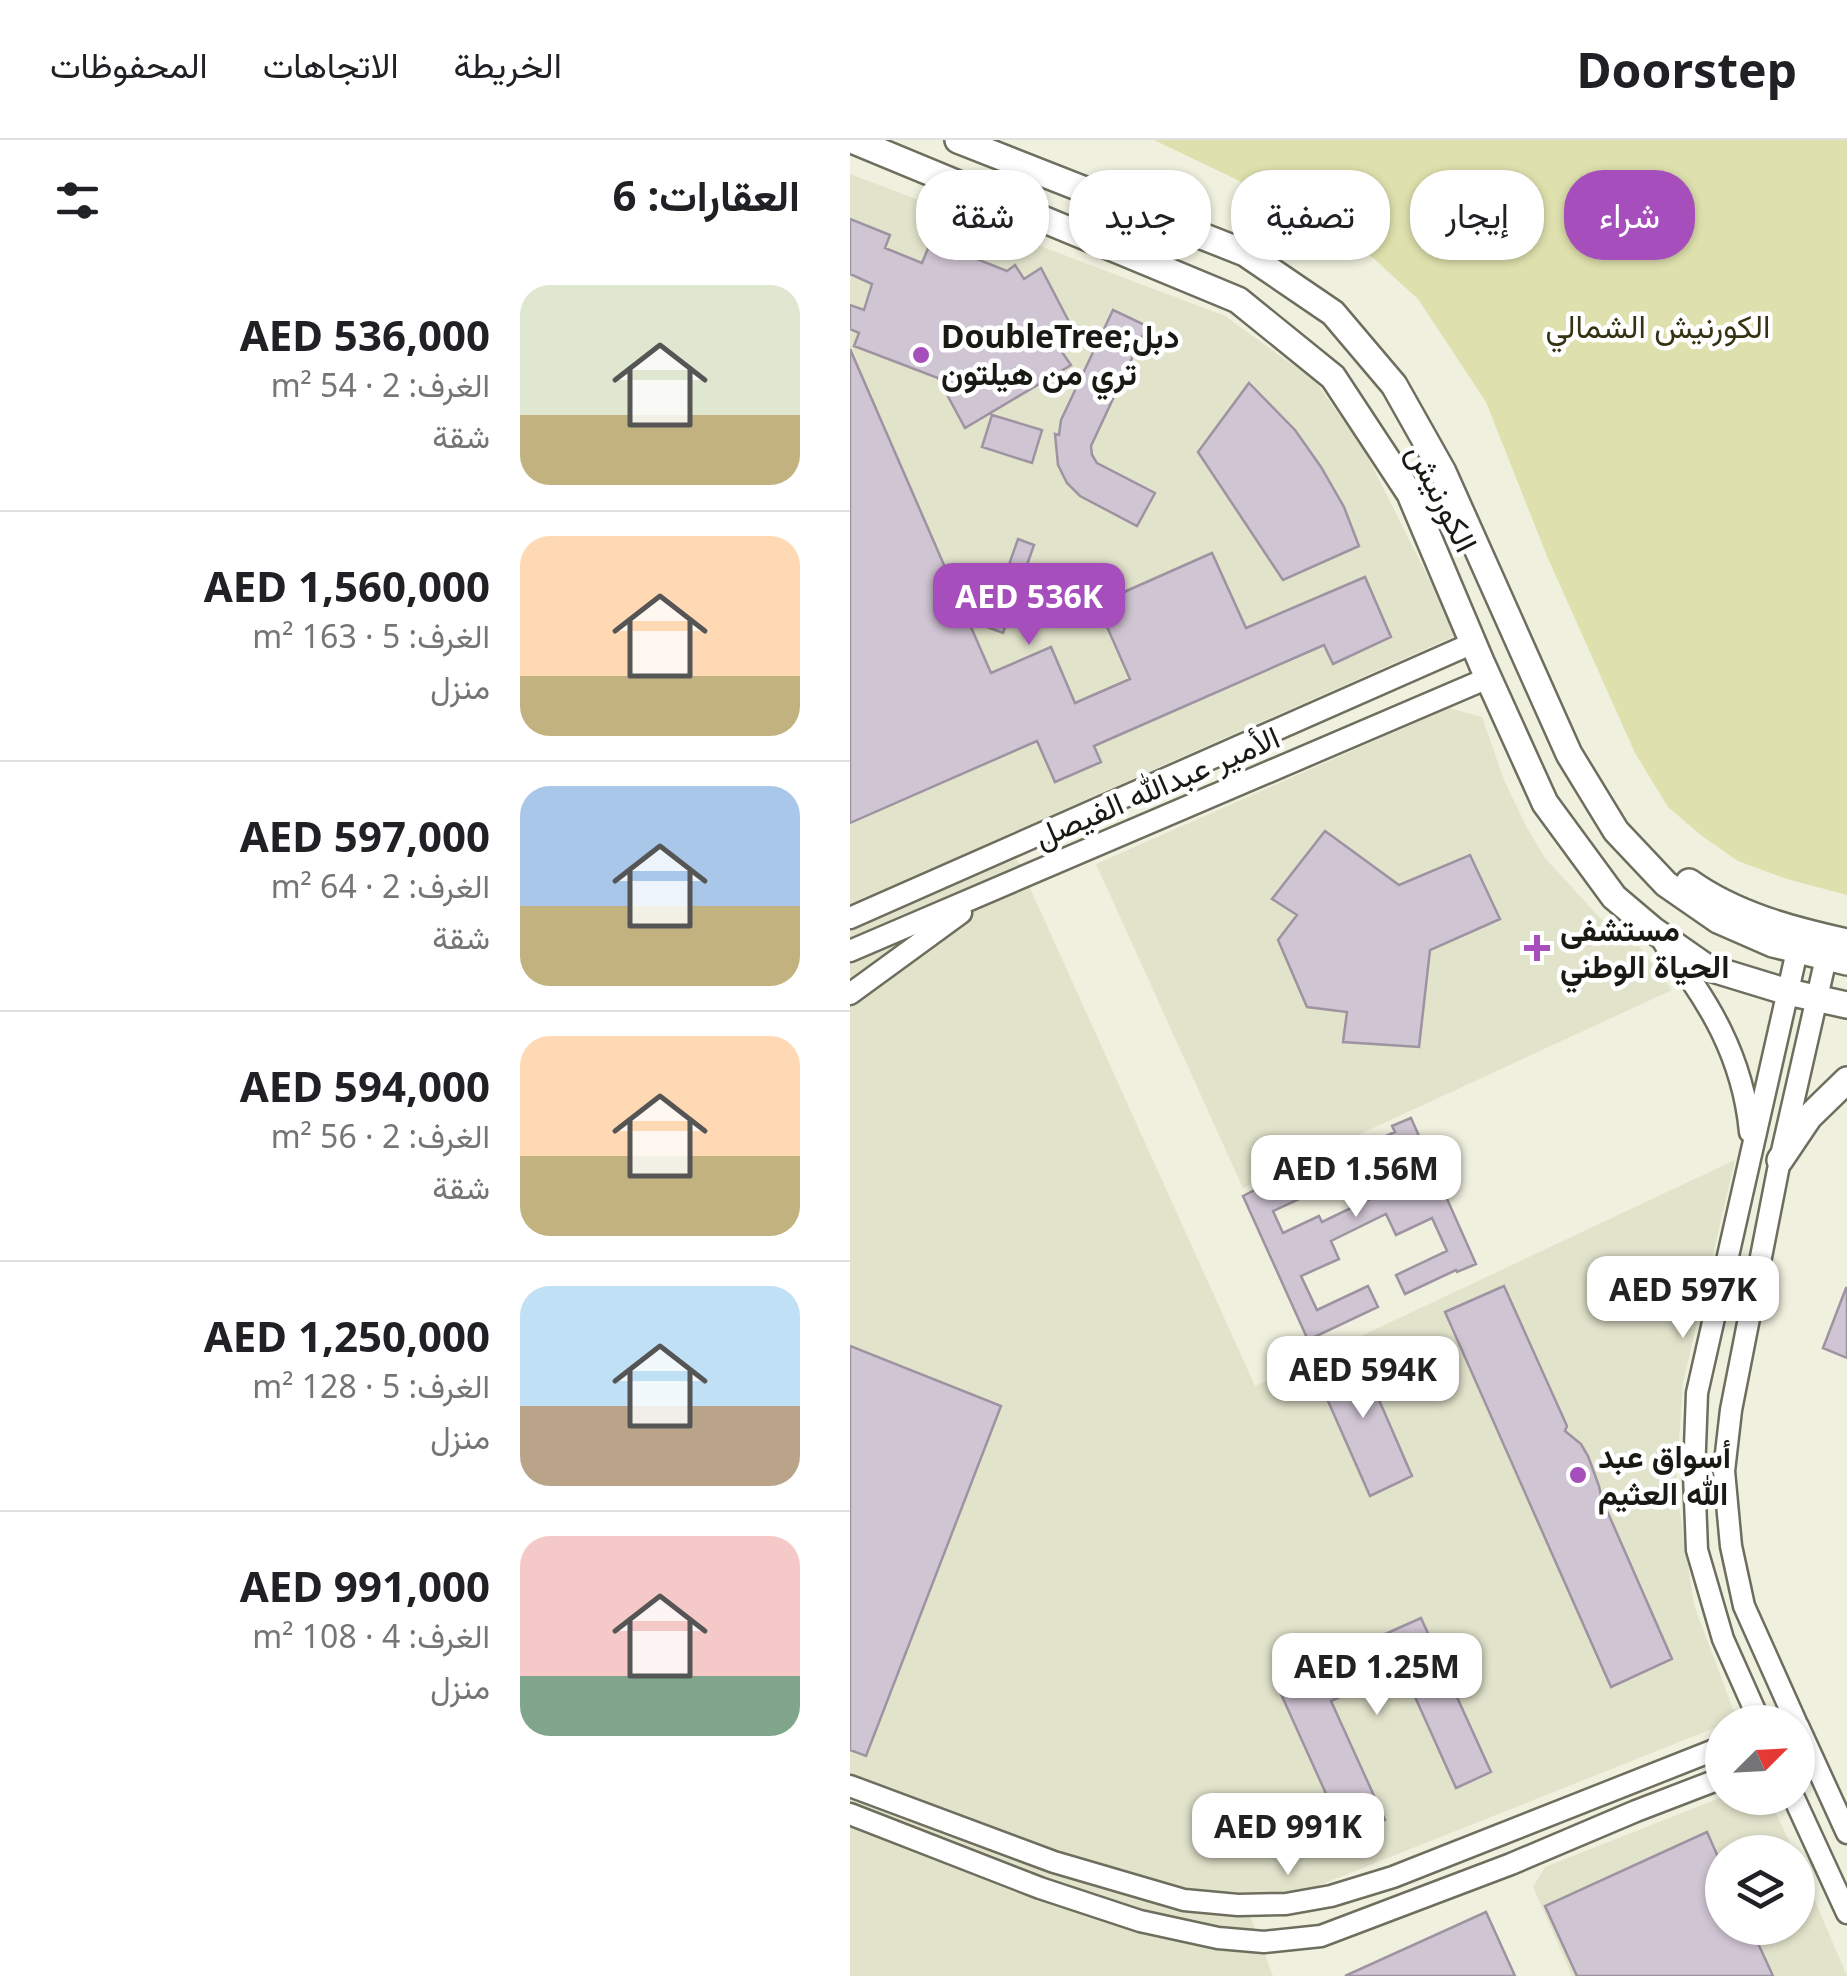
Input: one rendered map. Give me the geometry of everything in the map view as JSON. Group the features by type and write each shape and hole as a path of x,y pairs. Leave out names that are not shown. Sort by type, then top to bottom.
{"main road":[{"name":"الكورنيش","path":"852,140 1238,300 1333,377 1410,494 1546,804 1614,897 1706,966 1788,992 1847,1004"},
{"name":"الكورنيش","path":"958,140 1245,253 1333,313 1394,385 1443,472 1569,754 1616,831 1666,884 1718,920 1797,951 1840,954"},
{"path":"1589,786 1630,832 1704,892 1744,912 1802,932 1840,954"},
{"path":"1780,1160 1809,1117 1847,1080"}],"street":[{"name":"الأمير عبدالله الفيصل","path":"850,918 1473,644"},
{"name":"الأمير عبدالله الفيصل","path":"850,951 1488,678"},
{"path":"850,994 995,889"},
{"path":"1653,930 1697,985 1718,1022 1748,1106 1752,1152"},
{"path":"1752,1705 1723,1639 1697,1550 1694,1474 1698,1393 1797,951"},
{"path":"1788,1705 1744,1606 1732,1546 1724,1471 1731,1410 1816,999 1840,954"},
{"path":"1749,1698 1749,1705"},
{"path":"850,1786 1054,1862 1184,1900 1286,1904 1332,1896 1393,1877 1705,1754"},
{"path":"1815,1764 1847,1834"},
{"path":"850,1814 1040,1888 1140,1921 1218,1938 1264,1942 1321,1936 1512,1864 1705,1785"},
{"path":"1800,1815 1847,1913"}],"shaded area":[{"path":"850,174 916,199 916,260 1049,260 1049,249 1225,316 1315,381 1363,448 1457,635 1006,835 1255,1386 1735,1160 1683,1383 1676,1486 1694,1605 1731,1705 1705,1705 1705,1732 1249,1913 1273,1976 850,1976"},
{"name":"مستشفى الحياة الوطني","path":"1449,708 1482,717 1504,780 1545,858 1613,932 1639,946 1672,990 1243,1188 1096,864","holes":["1325,831 1399,885 1470,856 1430,950 1419,1047 1343,1042 1347,1012 1307,1007 1278,941 1297,915 1273,898"]},
{"path":"1705,1804 1705,1815 1777,1815 1786,1835 1705,1835 1705,1945 1815,1945 1815,1901 1847,1976 1572,1976 1533,1887 1545,1867"}],"green space":[{"name":"الكورنيش الشمالي","path":"1154,140 1847,140 1847,895 1738,861 1668,807 1635,753 1547,556 1486,402 1418,299 1375,260 1390,260 1390,170 1231,170 1231,177"}],"building":[{"path":"850,219 890,235 885,248 922,263 979,260 1007,271 1015,265 1024,279 1041,268 1079,341 1062,352 1071,365 965,428 938,378 854,346 859,333 850,329 850,305 864,310 872,284 850,274"},
{"path":"1113,310 1147,326 1091,446 1092,455 1097,463 1155,493 1137,526 1080,496 1067,483 1058,465 1055,434 1059,435 1061,420"},
{"path":"850,349 991,673 1051,647 1075,703 1130,679 1097,604 1212,553 1246,628 1365,577 1391,637 1333,664 1324,645 1094,746 1101,762 1055,782 1037,741 850,823"},
{"path":"1249,383 1295,430 1321,467 1344,507 1359,546 1283,580 1198,452"},
{"path":"992,415 1042,430 1032,463 982,447"},
{"path":"1018,539 1034,545 1003,633 987,627"},
{"name":"مستشفى الحياة الوطني","path":"1325,831 1399,885 1470,855 1500,919 1430,950 1419,1047 1343,1042 1347,1012 1307,1007 1278,940 1297,915 1272,899"},
{"path":"1411,1118 1476,1264 1405,1294 1396,1275 1447,1251 1432,1218 1396,1235 1386,1214 1331,1241 1339,1259 1301,1276 1317,1310 1368,1286 1378,1307 1308,1340 1243,1196 1261,1187 1264,1192 1395,1132 1392,1126","holes":["1404,1150 1415,1174 1322,1222 1319,1216 1283,1233 1273,1211"]},
{"path":"1504,1286 1567,1426 1565,1431 1588,1456 1605,1515 1608,1513 1672,1659 1611,1687 1445,1312"},
{"path":"1847,1288 1847,1358 1823,1348"},
{"path":"850,1346 1001,1406 866,1756 850,1750"},
{"path":"1356,1347 1412,1476 1370,1496 1313,1367"},
{"path":"1421,1618 1491,1772 1456,1788 1402,1668 1331,1701 1385,1820 1346,1838 1276,1683"},
{"path":"1707,1832 1705,1945 1759,1945 1773,1976 1577,1976 1545,1906"},
{"path":"1486,1912 1515,1976 1345,1976"}],"place":[{"name":"DoubleTree;دبل تري من هيلتون","path":"921,355"},
{"name":"مستشفى الحياة الوطني","path":"1537,948"},
{"name":"أسواق عبد الله العثيم","path":"1578,1475"}]}
